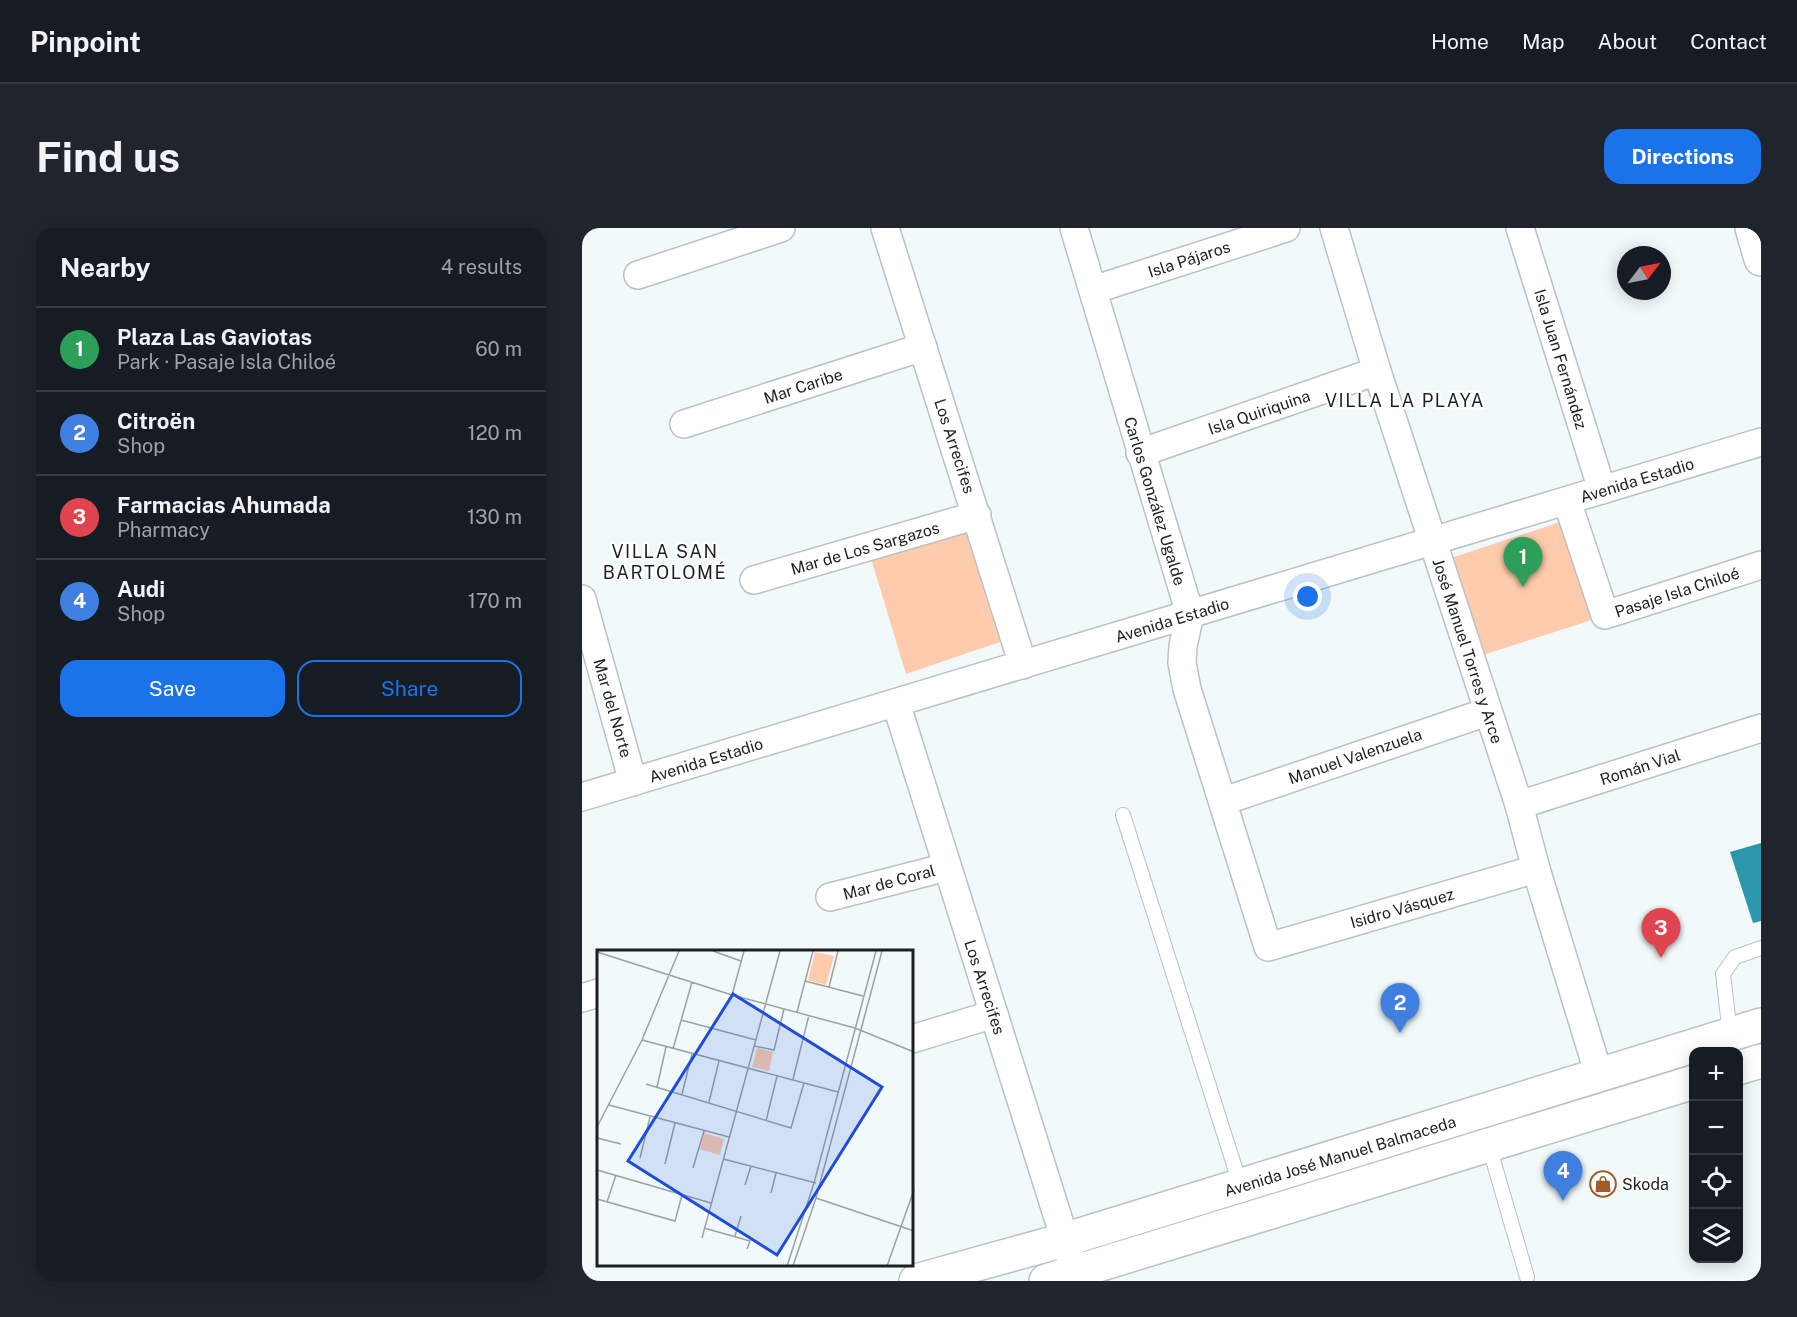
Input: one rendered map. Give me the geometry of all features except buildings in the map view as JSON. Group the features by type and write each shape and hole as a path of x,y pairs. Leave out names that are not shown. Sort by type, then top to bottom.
{"main road":[{"name":"Avenida José Manuel Balmaceda","path":"916,1281 1241,1187 1761,1025"},
{"path":"1743,1066 1761,1061"},
{"name":"Avenida José Manuel Balmaceda","path":"1060,1276 1689,1084"}],"street":[{"path":"638,275 781,228"},
{"name":"Los Arrecifes","path":"885,228 1023,665"},
{"name":"Carlos González Ugalde","path":"1074,228 1190,614 1182,663 1187,689 1268,947"},
{"name":"Isla Pájaros","path":"1093,290 1286,228"},
{"name":"José Manuel Torres y Arce","path":"1334,228 1377,371 1519,805 1536,869 1599,1075"},
{"name":"Isla Juan Fernández","path":"1520,228 1602,490"},
{"name":"Mar Caribe","path":"684,424 923,347"},
{"name":"Isla Quiriquina","path":"1140,453 1377,371"},
{"name":"Avenida Estadio","path":"582,797 1761,442"},
{"name":"Pasaje Isla Chiloé","path":"1567,501 1605,615 1761,565"},
{"name":"Mar de Los Sargazos","path":"754,580 977,515"},
{"name":"Mar del Norte","path":"583,606 633,782"},
{"name":"Los Arrecifes","path":"896,703 1064,1240 1060,1276"},
{"name":"Manuel Valenzuela","path":"1224,801 1487,712"},
{"name":"Román Vial","path":"1519,805 1761,728"},
{"name":"Mar de Coral","path":"830,897 947,867"},
{"name":"Isidro Vásquez","path":"1268,947 1536,869"},
{"path":"582,998 597,993"},
{"path":"914,1038 994,1014"}],"lane":[{"path":"1124,814 1241,1187"},
{"path":"1731,1035 1723,974 1735,957 1761,948"},
{"path":"1490,1146 1527,1277"}],"shaded area":[{"path":"1563,521 1595,619 1483,655 1451,558"},
{"path":"964,526 1000,642 906,674 870,555"}],"place":[{"name":"Plaza Las Gaviotas","path":"1523,587"},
{"name":"Farmacias Ahumada","path":"1661,958"},
{"name":"Citroën","path":"1400,1033"},
{"name":"Skoda","path":"1603,1184"},
{"name":"Audi","path":"1563,1201"}],"district":[{"name":"VILLA LA PLAYA","path":"1405,401"},
{"name":"VILLA SAN BARTOLOMÉ","path":"665,562"}]}
